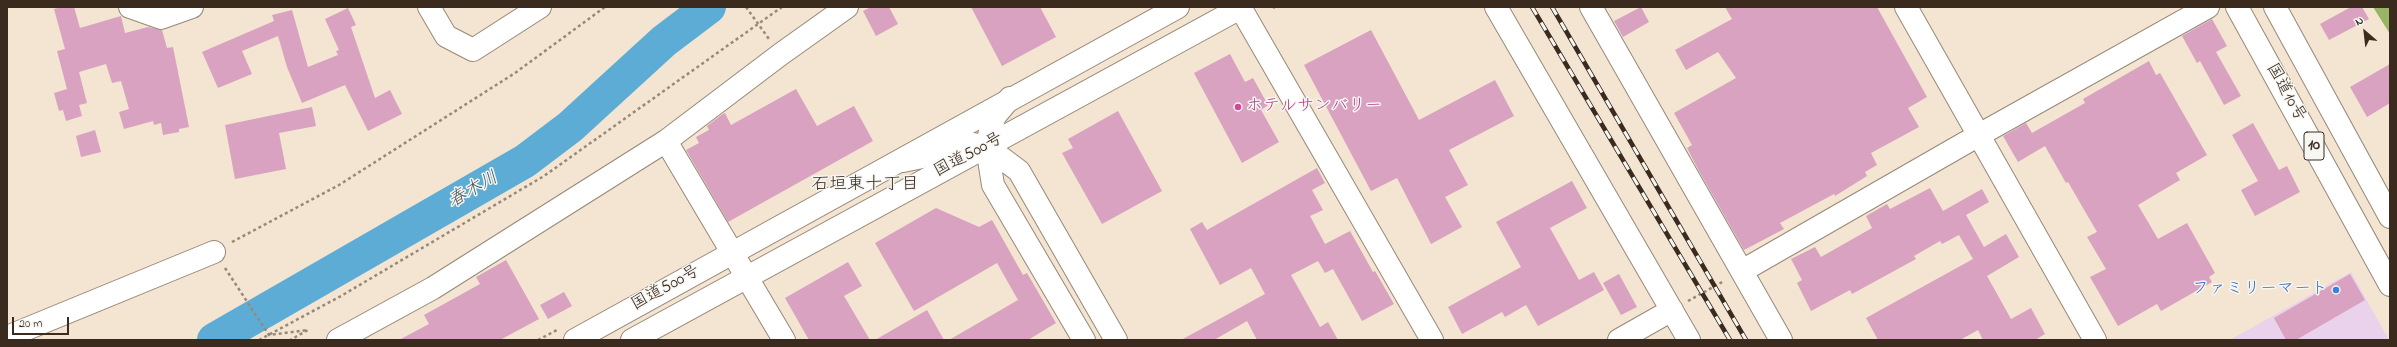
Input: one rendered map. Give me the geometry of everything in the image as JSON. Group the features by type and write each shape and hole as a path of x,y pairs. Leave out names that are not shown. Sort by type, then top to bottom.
{"main road":[{"path":"130,7 161,18 192,7"},
{"path":"429,7 446,36 473,50 540,7"},
{"path":"338,340 434,288 666,141 847,7"},
{"name":"国道500号","path":"575,340 1010,98 1178,7"},
{"path":"1241,7 1432,340"},
{"name":"国道500号","path":"632,340 1241,7"},
{"path":"1496,7 1689,340"},
{"path":"1591,7 1781,340"},
{"path":"1906,7 2095,340"},
{"path":"1742,271 1979,135 2208,7"},
{"name":"国道10号","path":"2237,7 2390,285"},
{"name":"国道10号","path":"2275,7 2390,217"},
{"path":"1010,98 995,116 987,147 993,185 1084,340"},
{"path":"666,141 784,340"},
{"path":"894,163 942,153 968,143 987,147 1019,171 1116,340"},
{"path":"7,337 214,252"},
{"path":"1619,340 1672,310"}],"path":[{"path":"269,335 214,252 346,181 515,73 605,7"},
{"path":"746,7 758,24"},
{"path":"259,340 341,296 544,176 782,7"},
{"path":"1672,310 1742,271"},
{"path":"269,335 308,330 290,340"}],"shaded area":[{"path":"2351,272 2389,340 2230,340"}],"green space":[{"path":"2373,7 2390,7 2390,34"}],"building":[{"path":"74,7 80,28 121,16 125,33 148,27 162,30 167,48 173,47 189,127 179,129 179,132 163,135 161,123 154,125 153,121 124,129 119,112 129,109 121,81 112,83 106,64 79,72 87,103 79,105 82,116 66,121 63,110 59,111 54,93 67,89 57,51 65,49 54,9"},
{"path":"871,7 889,7 898,24 876,36 863,11"},
{"path":"971,7 1040,7 1056,37 1002,66"},
{"path":"1641,7 1649,22 1623,37 1614,21"},
{"path":"1725,7 1877,7 1927,97 1908,108 1919,127 1871,153 1877,165 1865,172 1867,176 1835,196 1834,194 1780,223 1784,229 1744,250 1687,148 1692,145 1674,113 1736,78 1718,52 1686,70 1675,50 1732,19"},
{"path":"2351,7 2362,7 2369,19 2329,40 2320,24"},
{"path":"348,8 356,25 351,27 375,98 390,90 402,114 368,131 345,85 302,103 287,67 278,36 242,51 252,74 218,88 202,52 274,21 272,15 292,10 308,67 338,55 336,51 339,50 325,19"},
{"path":"2212,19 2227,46 2216,52 2241,96 2224,105 2200,61 2197,63 2182,36"},
{"path":"1371,30 1419,120 1495,80 1514,116 1449,150 1468,185 1445,197 1462,227 1431,244 1397,178 1371,191 1304,65"},
{"name":"ホテルサンバリー","path":"1230,54 1245,82 1253,78 1268,105 1261,110 1279,142 1242,163 1194,73"},
{"path":"2149,61 2156,75 2160,73 2207,155 2176,173 2180,180 2138,205 2158,239 2187,223 2215,273 2209,277 2212,282 2161,311 2157,304 2118,326 2090,277 2106,269 2087,237 2097,232 2068,182 2066,183 2045,146 2018,162 2003,136 2026,123 2032,133 2085,103 2083,99"},
{"path":"2390,64 2390,103 2367,117 2350,87"},
{"path":"796,89 817,126 854,106 873,141 728,222 686,150 699,143 696,137 709,130 707,126 725,113 731,125"},
{"path":"312,107 316,126 279,133 286,169 235,179 225,125"},
{"path":"1118,111 1162,191 1102,224 1062,153 1073,148 1068,139"},
{"path":"2253,123 2279,170 2287,166 2300,192 2255,216 2241,190 2258,181 2232,135"},
{"path":"95,130 101,152 81,157 76,136"},
{"path":"1317,168 1325,183 1312,190 1323,210 1310,216 1325,244 1350,231 1373,272 1375,271 1394,304 1362,321 1333,269 1325,273 1318,261 1291,275 1320,327 1328,322 1338,340 1257,340 1247,321 1214,340 1181,340 1265,294 1251,268 1220,285 1190,229 1202,222 1207,230"},
{"path":"1572,181 1587,208 1550,228 1579,280 1594,272 1604,290 1538,326 1526,305 1505,317 1502,312 1462,334 1448,307 1521,267 1496,222"},
{"path":"1930,188 1943,211 1982,189 1989,202 1966,215 1984,247 2006,234 2019,257 1987,276 2011,319 2031,308 2045,334 2035,340 1983,340 1978,330 1960,340 1878,340 1866,318 1973,259 1959,235 1942,244 1940,241 1914,256 1916,259 1852,294 1850,290 1811,311 1797,283 1802,280 1791,259 1815,247 1821,257 1872,228 1866,216 1887,204 1890,209"},
{"path":"936,208 979,227 992,220 1023,275 1027,273 1056,323 1028,340 949,340 1018,300 997,263 914,311 875,243"},
{"path":"506,260 539,319 500,340 399,340 429,324 424,315 480,284 476,277"},
{"path":"848,262 862,286 844,296 870,340 809,340 785,298"},
{"path":"1619,274 1637,307 1621,315 1603,283"},
{"path":"2350,274 2365,300 2296,340 2286,340 2274,318"},
{"path":"564,292 572,306 548,319 540,305"},
{"path":"927,310 944,340 875,340"}],"waterway":[{"name":"春木川","path":"214,340 525,161 570,127 664,41 709,7"}],"railway":[{"path":"1532,7 1730,340"},
{"path":"1552,7 1746,340"}],"place":[{"name":"ホテルサンバリー","path":"1238,107"},
{"name":"ファミリーマート","path":"2336,290"}],"district":[{"name":"石垣東十丁目","path":"865,186"}]}
